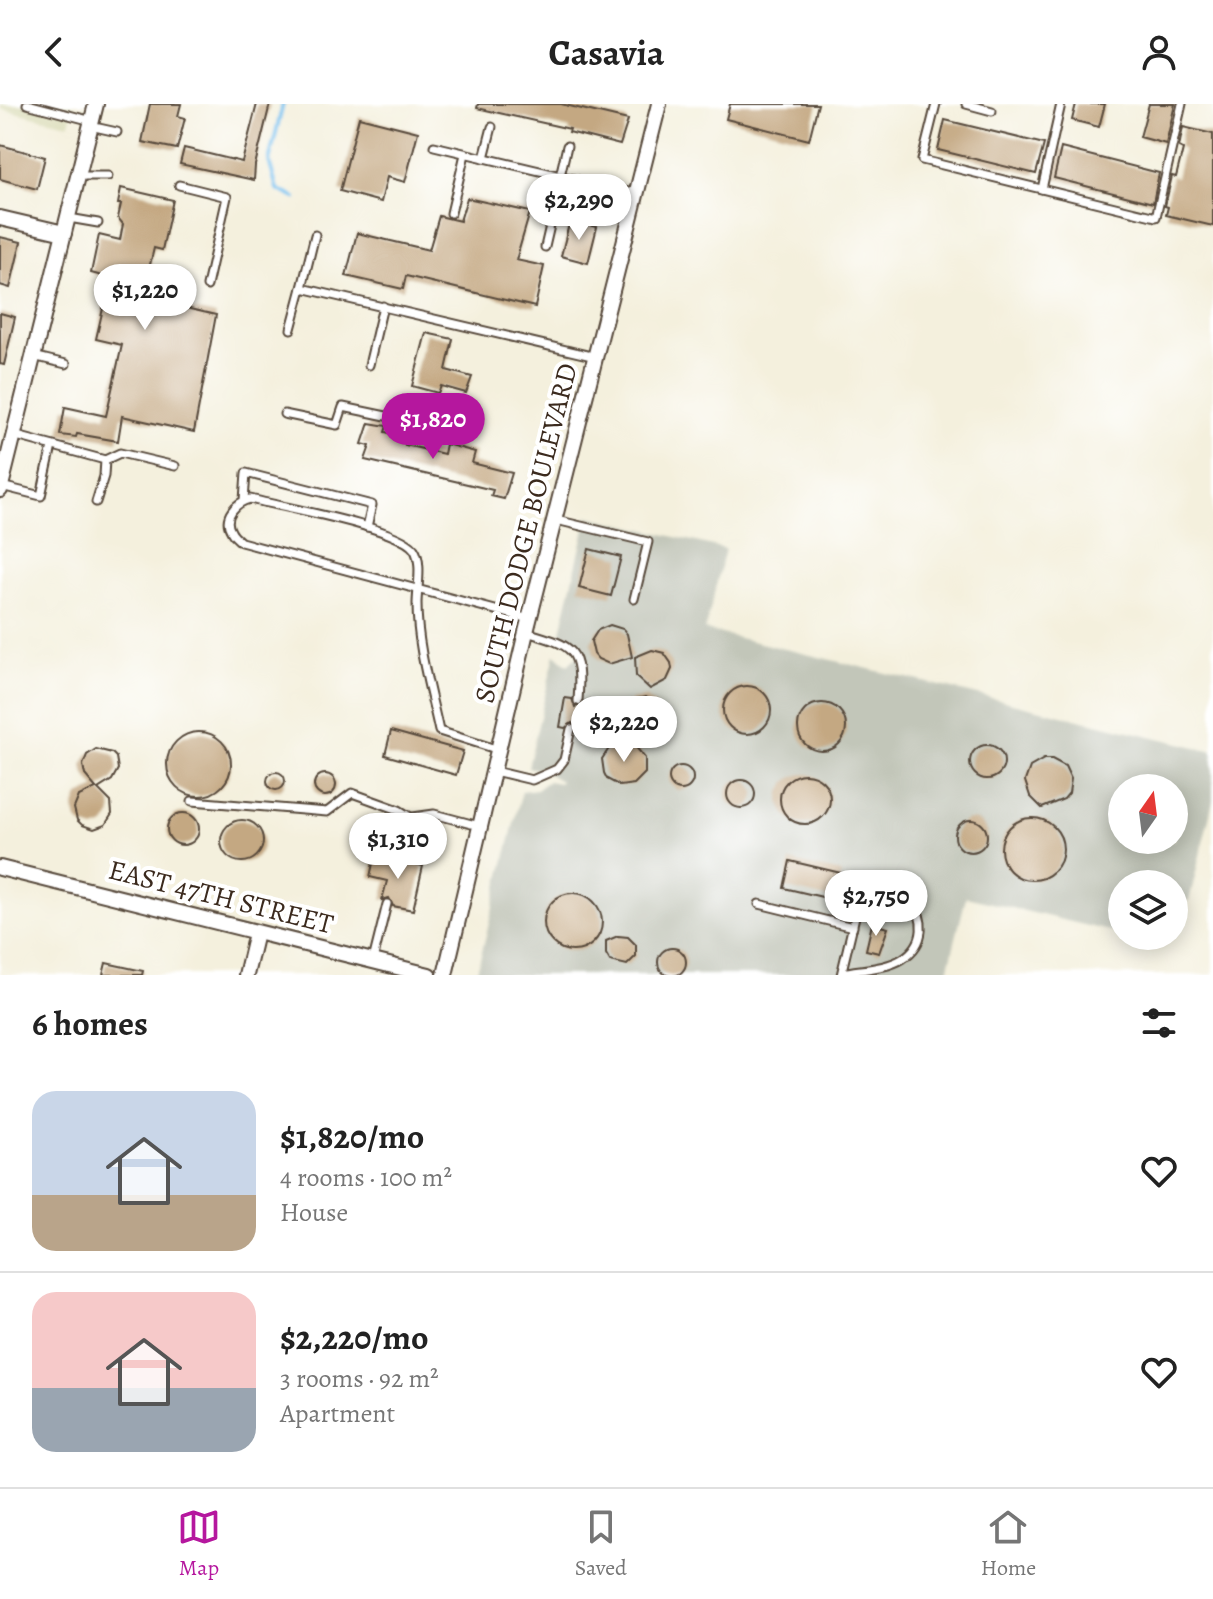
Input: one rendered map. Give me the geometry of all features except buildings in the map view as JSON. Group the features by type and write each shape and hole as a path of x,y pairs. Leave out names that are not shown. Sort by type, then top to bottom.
{"street":[{"path":"0,488 96,104"},
{"name":"SOUTH DODGE BOULEVARD","path":"445,975 528,625 659,104"},
{"path":"0,218 64,233"},
{"name":"EAST 47TH STREET","path":"0,868 429,975"},
{"path":"246,975 256,933"}],"lane":[{"path":"27,104 75,116 117,132"},
{"path":"75,116 79,104"},
{"path":"936,104 922,160 1156,217 1182,104"},
{"path":"966,104 992,111"},
{"path":"1042,189 1061,104"},
{"path":"484,158 492,127"},
{"path":"434,146 637,194"},
{"path":"560,176 567,146"},
{"path":"451,213 465,154"},
{"path":"78,176 108,176"},
{"path":"179,185 227,197 207,286"},
{"path":"545,247 555,204"},
{"path":"67,217 98,223"},
{"path":"291,329 315,235"},
{"path":"302,288 596,357"},
{"path":"369,365 383,306"},
{"path":"33,356 66,364"},
{"path":"284,414 337,425 343,407 410,421"},
{"path":"13,435 105,460 120,453 175,466"},
{"path":"0,488 41,496 52,446"},
{"path":"96,502 105,460"},
{"path":"244,500 246,473 372,505 367,527"},
{"path":"499,750 439,731 417,626 417,589 418,563 416,551 405,542 367,527 250,499 234,508 229,522 231,531 241,542 417,589 528,625 564,643 574,654 580,679 578,701"},
{"path":"556,520 648,542 634,599"},
{"path":"494,771 532,780 557,769 564,760 571,729"},
{"path":"192,801 327,812 352,793 412,818 434,814 481,826"},
{"path":"397,860 412,818"},
{"path":"878,888 894,889 911,898 922,926 913,950 901,960 841,974 858,904 864,895 878,888"},
{"path":"373,961 387,904"},
{"path":"759,904 853,927"}],"shaded area":[{"path":"0,104 74,104 69,124 0,109"},
{"path":"588,516 725,549 705,630 1213,751 1213,801 1189,901 1188,870 1108,870 1108,931 966,897 947,975 476,975 522,791 537,789 548,781 560,781 541,770 528,767 555,654 568,665 578,655 561,632"}],"waterway":[{"path":"283,104 269,161 277,189 295,198"}]}
